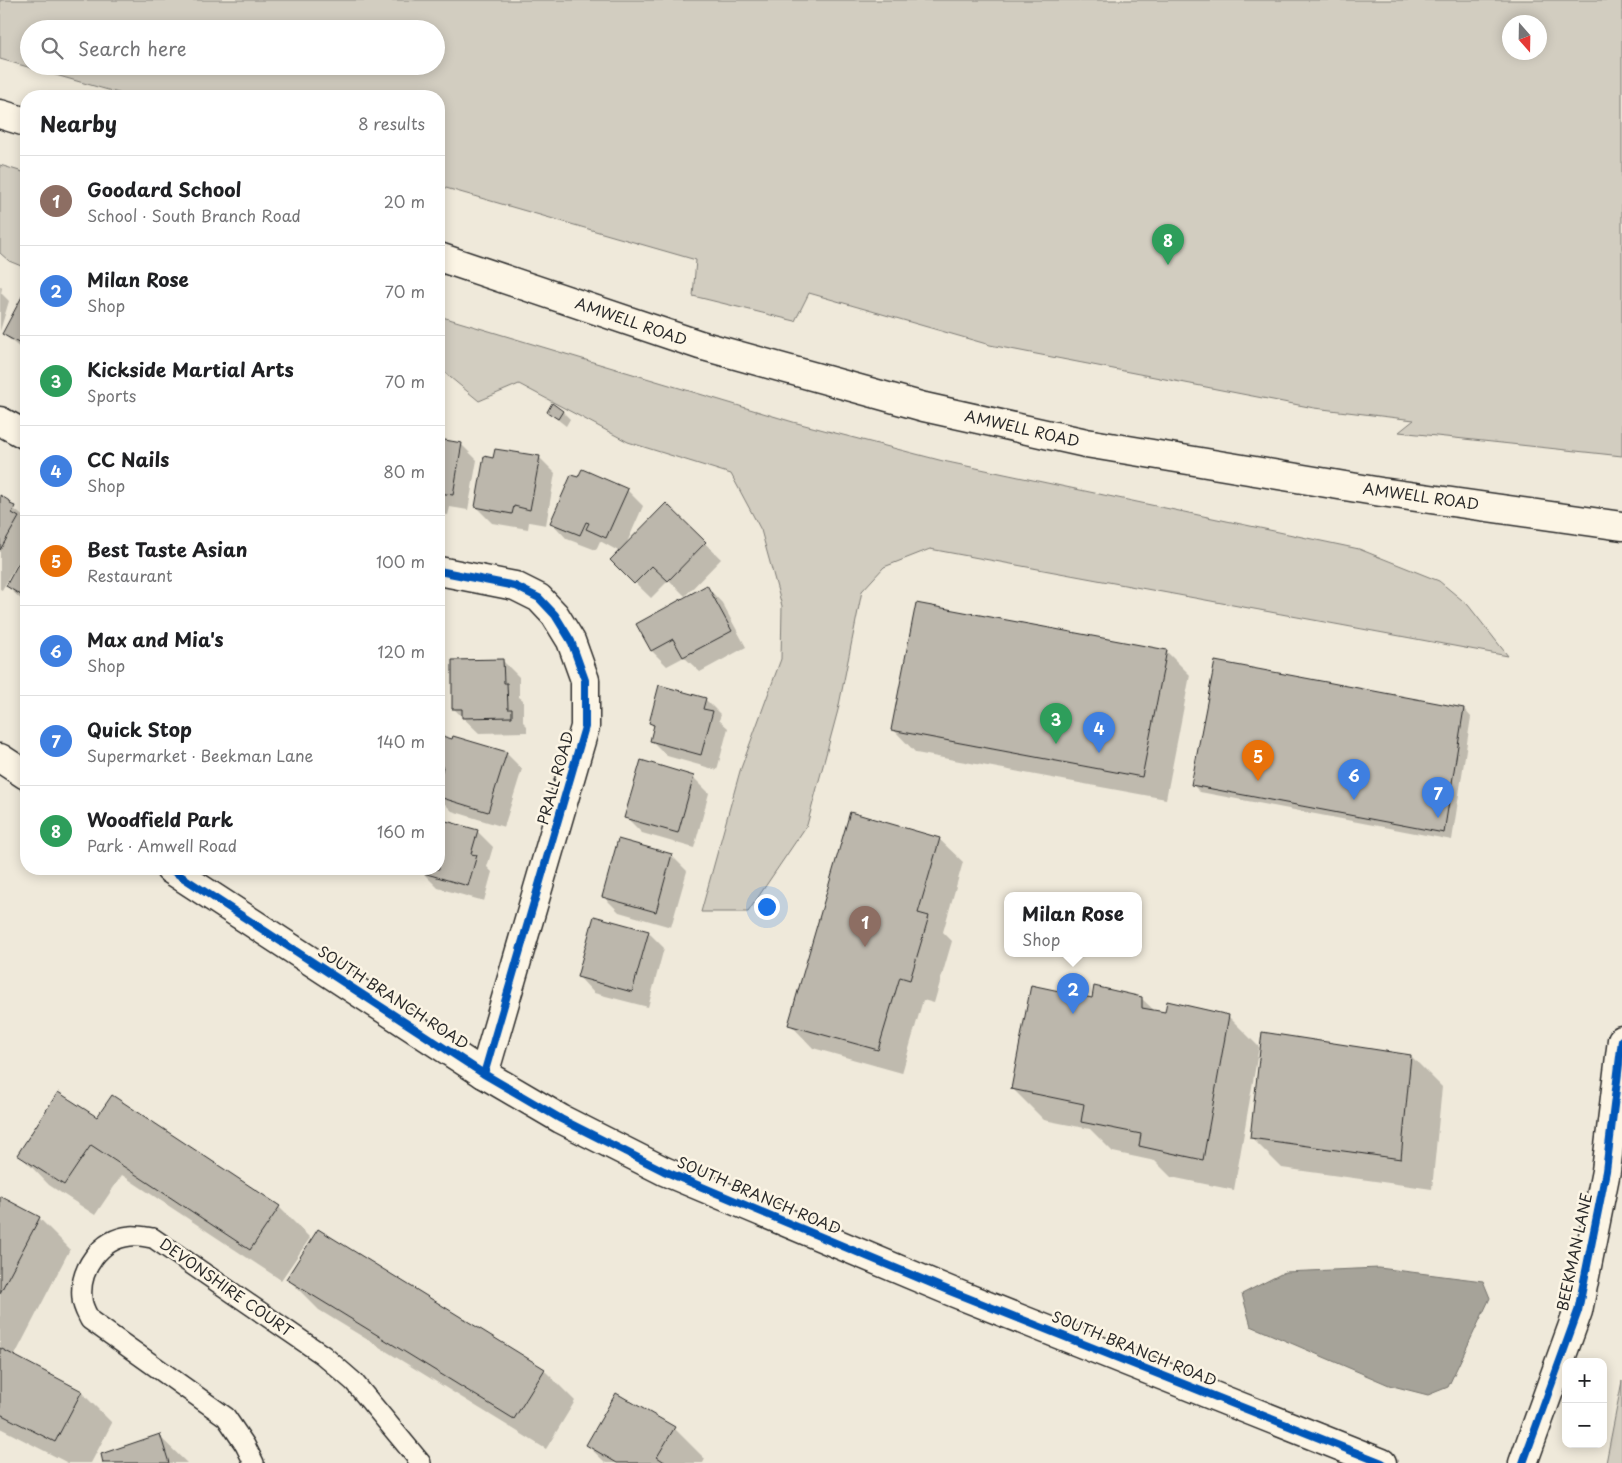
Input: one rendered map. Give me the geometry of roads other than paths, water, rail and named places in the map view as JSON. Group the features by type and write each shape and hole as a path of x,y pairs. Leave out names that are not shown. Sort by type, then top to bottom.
{"street":[{"path":"0,114 20,120"},
{"name":"AMWELL ROAD","path":"445,259 700,345 924,407 1086,443 1381,492 1622,526"},
{"path":"0,421 20,432"},
{"name":"PRALL ROAD","path":"445,572 515,586 539,598 555,615 570,641 585,680 585,727 484,1074"},
{"path":"0,758 20,771"},
{"name":"SOUTH BRANCH ROAD","path":"179,875 484,1074 561,1118 664,1171 950,1291 1382,1463"},
{"name":"BEEKMAN LANE","path":"1523,1463 1578,1311 1606,1171 1622,1040"}],"lane":[{"name":"DEVONSHIRE COURT","path":"254,1463 246,1445 226,1417 90,1320 82,1300 83,1279 93,1257 108,1244 129,1236 153,1238 315,1349 354,1382 421,1463"}],"place":[{"name":"Woodfield Park","path":"1168,265"},
{"name":"Kickside Martial Arts","path":"1056,744"},
{"name":"CC Nails","path":"1099,753"},
{"name":"Best Taste Asian","path":"1258,781"},
{"name":"Max and Mia's","path":"1354,800"},
{"name":"Quick Stop","path":"1438,818"},
{"name":"Goodard School","path":"865,947"},
{"name":"Milan Rose","path":"1073,1014"}]}
